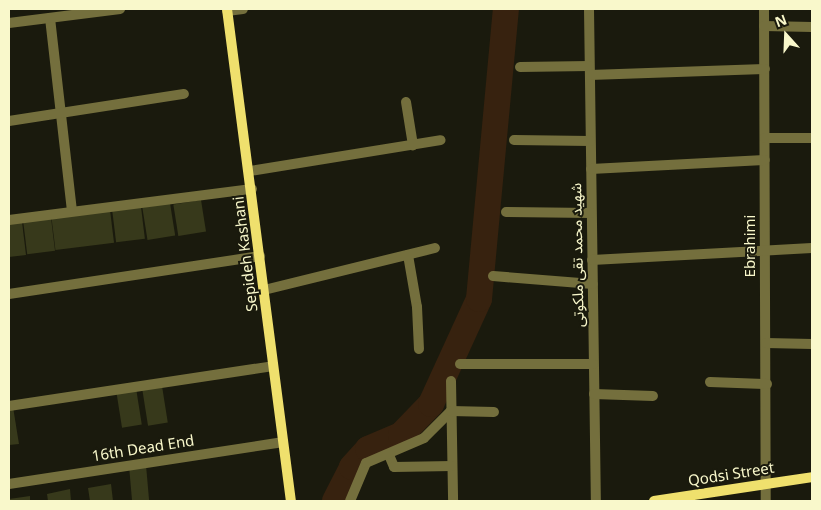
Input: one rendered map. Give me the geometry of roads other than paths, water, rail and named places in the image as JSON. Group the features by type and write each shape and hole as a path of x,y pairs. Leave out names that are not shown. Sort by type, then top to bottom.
{"street":[{"path":"9,23 120,9"},
{"path":"227,10 243,9"},
{"name":"شهید محمد تقی ملکوتی","path":"588,9 596,501"},
{"name":"Ebrahimi","path":"764,9 766,501"},
{"name":"Sepideh Kashani","path":"227,10 250,171 288,499"},
{"path":"50,18 72,211"},
{"path":"764,26 812,27"},
{"path":"520,67 590,71 764,69"},
{"path":"9,121 184,94"},
{"path":"406,102 413,145"},
{"path":"765,138 812,138"},
{"path":"250,171 440,140"},
{"path":"514,140 590,141"},
{"path":"591,169 765,160"},
{"path":"9,220 252,190"},
{"path":"506,212 592,213"},
{"path":"264,290 435,248"},
{"path":"592,260 764,249 812,248"},
{"path":"408,255 417,306 419,349"},
{"path":"9,294 260,256"},
{"path":"493,276 593,284"},
{"path":"766,343 812,344"},
{"path":"460,364 593,364"},
{"path":"9,406 273,366"},
{"path":"451,381 453,501"},
{"path":"710,382 766,384"},
{"path":"594,394 653,396"},
{"path":"350,501 366,463 389,455 424,438 451,411 494,412"},
{"name":"16th Dead End","path":"9,484 282,442"},
{"path":"389,455 394,466 452,466"},
{"name":"Qodsi Street","path":"654,501 812,477"}],"waterway":[{"path":"335,501 352,467 368,449 401,435 431,404 479,299 506,9"}]}
